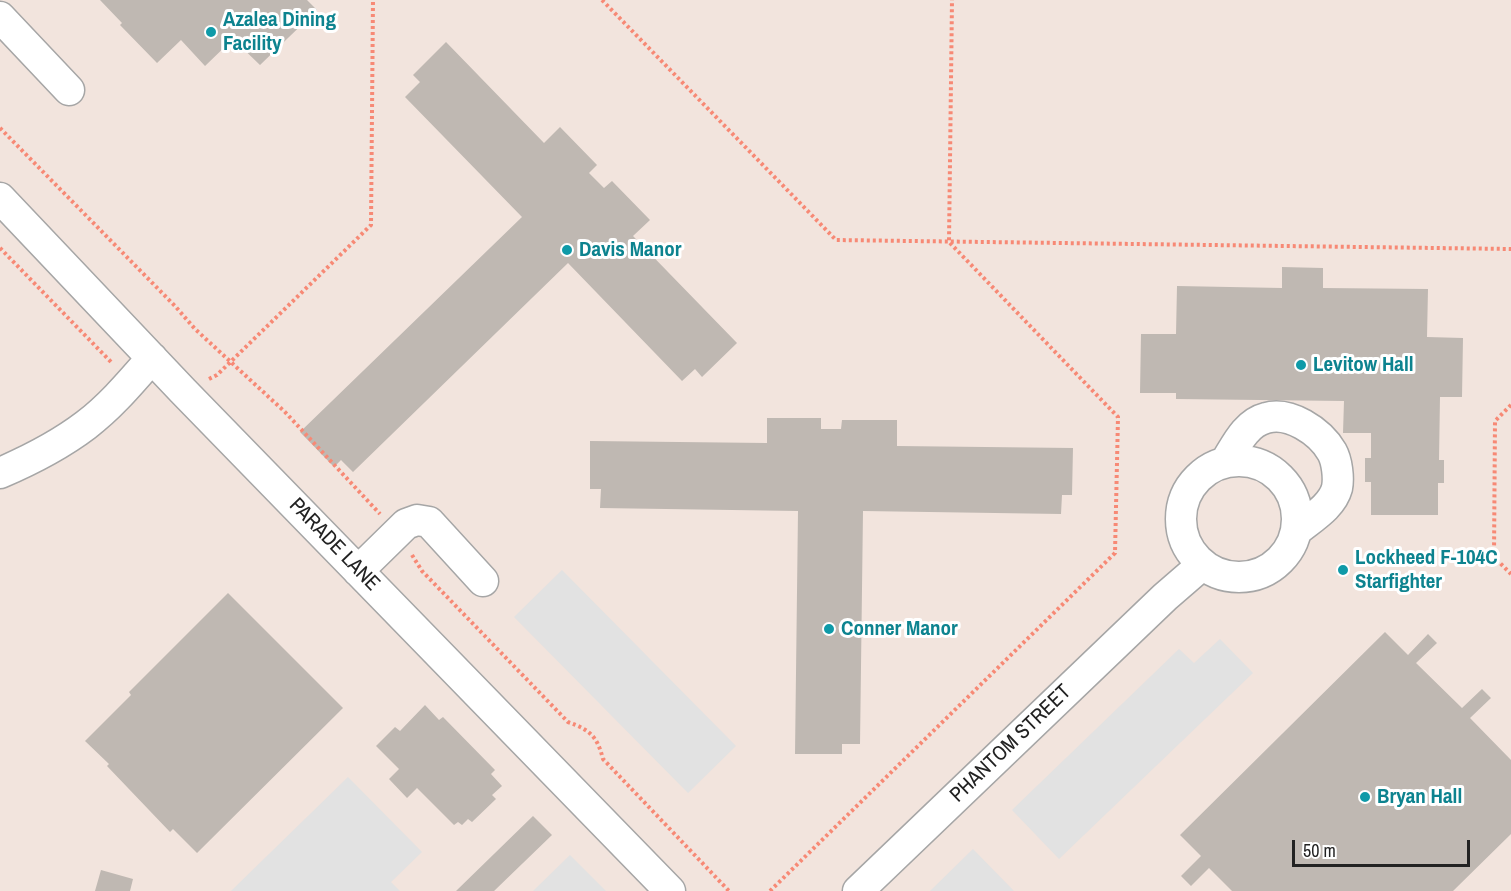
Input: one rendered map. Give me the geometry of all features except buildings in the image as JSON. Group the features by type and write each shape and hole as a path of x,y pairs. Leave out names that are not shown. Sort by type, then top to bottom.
{"street":[{"path":"0,5 6,0"},
{"path":"0,17 69,90"},
{"name":"PARADE LANE","path":"0,198 183,391 670,891"},
{"path":"0,473 22,464 85,426 118,397 152,358"},
{"path":"1226,461 1244,433 1264,418 1281,416 1302,424 1320,437 1332,453 1338,476 1336,489 1328,504 1296,531"},
{"path":"1246,460 1265,466 1280,477 1292,493 1297,512 1296,531 1289,549 1276,564 1258,574 1239,577 1220,574 1202,565 1189,551 1181,533 1180,515 1184,496 1194,480 1208,468 1226,461 1246,460"},
{"path":"358,571 406,524 417,520 429,522 483,581"},
{"name":"PHANTOM STREET","path":"858,891 1165,597 1202,565"}],"path":[{"path":"183,391 217,375 371,225 373,0"},
{"path":"602,0 836,240 1511,249"},
{"path":"770,891 1115,553 1118,417 948,242 952,0"},
{"path":"0,128 195,329 285,412 398,533 422,571 568,722 586,728 599,743 603,759 729,891"},
{"path":"0,248 130,383"},
{"path":"1511,405 1495,421 1494,557 1511,574"}],"shaded area":[{"path":"0,0 1511,0 1511,891 0,891"},
{"path":"562,570 736,746 688,793 514,617"},
{"path":"1220,639 1253,673 1059,859 1012,810 1179,649 1194,663"},
{"path":"348,777 422,852 391,882 400,891 231,891"},
{"path":"973,849 1014,891 930,891"},
{"path":"570,855 606,891 533,891"}],"place":[{"name":"Azalea Dining Facility","path":"211,32"},
{"name":"Davis Manor","path":"567,250"},
{"name":"Levitow Hall","path":"1301,365"},
{"name":"Lockheed F-104C Starfighter","path":"1343,570"},
{"name":"Conner Manor","path":"829,629"},
{"name":"Bryan Hall","path":"1365,797"}]}
